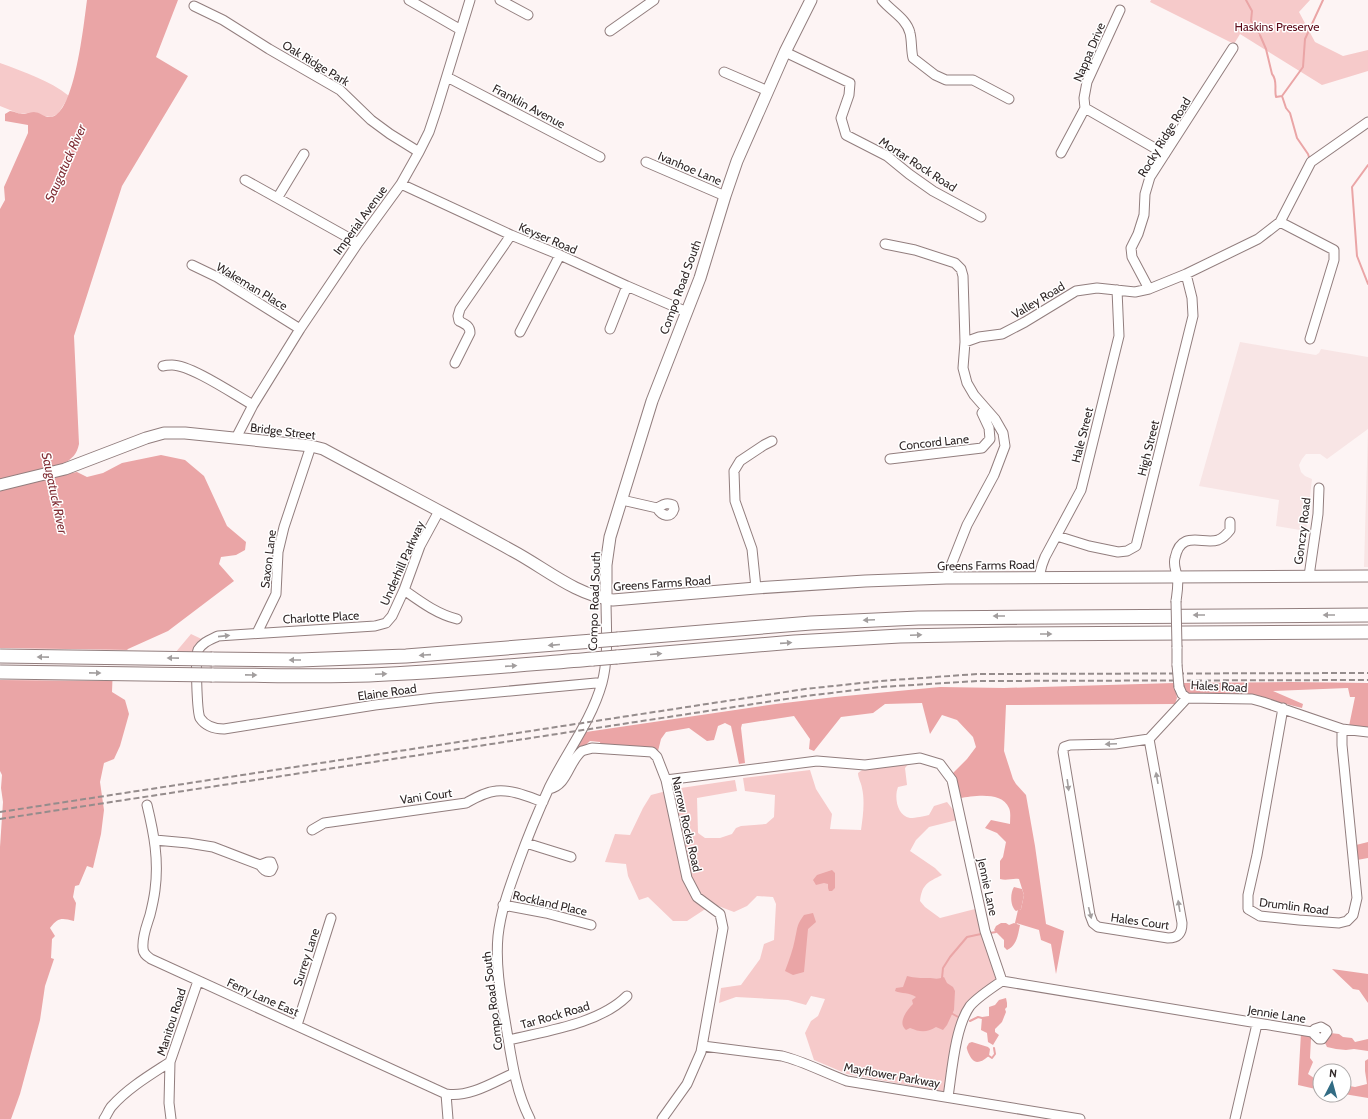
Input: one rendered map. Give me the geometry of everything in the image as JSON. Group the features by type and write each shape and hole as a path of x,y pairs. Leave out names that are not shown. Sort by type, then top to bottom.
{"highway":[{"path":"0,656 299,660 448,654 811,623 918,618 1368,615"},
{"path":"0,672 310,676 388,674 495,667 794,642 900,636 993,634 1368,632"}],"main road":[{"name":"Compo Road South","path":"606,599 606,565 608,546 658,384 700,278 737,161 785,52 811,0"},
{"name":"Bridge Street","path":"0,485 65,469 146,438 164,433 185,433 311,446 323,449 514,551 572,586 586,593 606,599"},
{"name":"Greens Farms Road","path":"606,599 626,600 756,588 865,581 946,578 1368,576"}],"street":[{"path":"410,0 462,30"},
{"name":"Imperial Avenue","path":"236,438 253,405 300,329 358,243 401,184 420,152 429,132 462,30 470,0"},
{"path":"500,0 528,15"},
{"path":"610,31 654,0"},
{"path":"882,0 888,8 902,18 910,32 913,58 941,78 946,80 973,80 1009,99"},
{"name":"Oak Ridge Park","path":"194,6 224,20 269,49 340,90 370,120 420,152"},
{"name":"Nappa Drive","path":"1084,108 1087,82 1120,10"},
{"name":"Rocky Ridge Road","path":"1149,289 1132,257 1131,248 1138,234 1144,215 1145,194 1150,177 1233,48"},
{"name":"Mortar Rock Road","path":"785,52 850,83 849,95 842,118 846,135 887,156 933,191 981,217"},
{"path":"724,72 768,91"},
{"name":"Franklin Avenue","path":"447,77 600,157"},
{"path":"1061,153 1084,108 1165,154"},
{"name":"Valley Road","path":"965,342 980,337 1002,334 1076,291 1097,288 1135,292 1149,289 1186,274 1258,239 1280,222 1311,162 1368,122"},
{"path":"278,197 304,154"},
{"name":"Ivanhoe Lane","path":"646,162 725,196"},
{"path":"245,180 278,197 358,243"},
{"name":"Keyser Road","path":"401,184 511,235 560,255 687,312"},
{"path":"1280,222 1334,250 1334,260 1310,339"},
{"path":"455,363 470,333 468,326 459,321 458,316 460,309 511,235"},
{"path":"885,244 915,250 955,263 961,268 965,342 963,368 967,383 974,395 995,419 1003,433 1005,446 994,475 967,525 946,578"},
{"path":"520,332 560,255"},
{"name":"Wakeman Place","path":"192,265 217,277 300,329"},
{"name":"High Street","path":"1057,536 1089,546 1118,552 1127,551 1136,546 1193,316 1192,298 1186,274"},
{"path":"610,329 627,286"},
{"name":"Hale Street","path":"1039,577 1043,561 1081,490 1119,336 1116,290"},
{"path":"163,366 173,364 184,367 253,405"},
{"name":"Concord Lane","path":"890,459 982,448 990,439 989,428 982,413 985,408"},
{"path":"756,588 752,549 735,501 734,471 740,461 772,441"},
{"name":"Saxon Lane","path":"257,633 276,594 278,552 284,527 311,446"},
{"name":"Gonczy Road","path":"1309,576 1318,514 1319,488"},
{"path":"622,500 658,508"},
{"name":"Underhill Parkway","path":"386,623 392,616 404,590 420,546 439,511"},
{"name":"Hales Road","path":"1230,522 1230,530 1222,538 1217,540 1197,539 1189,541 1181,545 1175,559 1175,568 1178,577 1176,601 1176,647 1179,687 1182,694 1187,698 1252,699 1283,708 1342,729 1368,732"},
{"path":"404,590 430,608 457,619"},
{"name":"Compo Road South","path":"530,1119 514,1073 500,982 498,937 503,905 542,802 582,731 601,684 605,654 606,599"},
{"name":"Charlotte Place","path":"257,633 376,626 386,623"},
{"name":"Elaine Road","path":"257,633 218,636 204,643 197,652 197,700 199,717 206,725 215,729 224,729 427,699 596,683 601,684"},
{"path":"1149,739 1187,698"},
{"name":"Drumlin Road","path":"1283,708 1257,856 1248,895 1248,909 1260,916 1339,923 1347,921 1353,915 1357,898 1342,745 1342,729"},
{"name":"Hales Court","path":"1149,739 1182,923 1182,929 1179,935 1174,938 1098,928 1093,923 1088,905 1063,752 1064,747 1070,745 1115,744 1149,739"},
{"name":"Narrow Rocks Road","path":"549,789 556,787 561,783 575,760 583,751 592,748 652,752 657,757 666,780 687,878 697,897 720,914 724,928 703,1046 687,1084 662,1119"},
{"name":"Jennie Lane","path":"666,780 817,761 865,765 920,758 940,764 952,780 985,931 1002,981 1312,1032"},
{"name":"Vani Court","path":"312,830 324,822 466,803 487,793 496,791 508,792 542,802"},
{"name":"Ferry Lane East","path":"147,805 155,840 156,871 155,891 144,936 143,948 145,954 151,959 446,1094 474,1091 514,1073"},
{"path":"155,840 213,847 260,865"},
{"path":"526,843 571,857"},
{"name":"Rockland Place","path":"503,905 546,913 590,925"},
{"name":"Surrey Lane","path":"297,1025 331,918"},
{"name":"Manitou Road","path":"171,1119 169,1103 170,1062 198,981"},
{"path":"948,1097 957,1038 962,1022 970,1006 1002,981"},
{"name":"Tar Rock Road","path":"509,1040 584,1021 606,1012 620,1003 627,996"},
{"path":"1235,1119 1257,1024"},
{"name":"Mayflower Parkway","path":"703,1046 794,1058 847,1081 1080,1119"},
{"path":"104,1119 112,1106 123,1096 147,1077 170,1062"},
{"path":"446,1094 448,1119"}],"shaded area":[{"path":"1240,342 1316,355 1321,349 1368,357 1368,429 1327,459 1320,454 1306,454 1299,465 1301,472 1305,476 1312,479 1306,531 1276,526 1279,500 1199,486"},
{"path":"1368,429 1368,567 1364,567"},
{"path":"1174,683 1177,698 1175,704 1006,705 1004,751 1013,779 1026,795 1046,924 1064,931 1056,974 1051,944 1041,940 1039,930 1016,923 1024,895 1019,879 1000,879 1000,861 1003,857 1006,842 997,833 985,828 991,820 1010,824 1009,808 1000,799 994,797 980,796 960,798 953,773 967,759 976,747 973,737 957,720 942,715 930,734 922,703 885,704 873,713 841,717 814,751 809,749 810,739 794,716 742,724 741,728 745,763 739,764 731,726 725,723 718,726 714,740 707,741 689,728 666,732 661,739 658,751 642,748 601,747 600,742 590,741 572,757 586,732 776,704 940,687 1004,688"},
{"path":"1183,683 1368,683 1368,729 1349,726 1355,697 1350,697 1348,688 1273,691 1303,704 1302,708 1250,695 1226,693 1192,694 1186,692 1183,688"},
{"path":"1368,842 1368,858 1357,860 1356,845"},
{"path":"1332,969 1368,974 1368,1003 1359,990 1353,989"},
{"path":"1301,1033 1306,1034 1311,1038 1310,1058 1313,1062 1308,1074 1312,1077 1312,1088 1298,1085"},
{"path":"1330,1033 1352,1038 1355,1042 1368,1039 1368,1051 1327,1047 1323,1039"},
{"path":"1368,1059 1368,1098 1352,1095 1352,1086 1367,1084 1365,1061"}],"green space":[{"name":"Haskins Preserve","path":"1151,0 1310,0 1299,12 1315,42 1343,56 1368,50 1368,71 1322,85 1240,34 1234,44 1150,2"},
{"path":"0,63 45,81 69,96 58,114 51,117 43,116 35,112 20,114 0,106"},
{"path":"191,634 210,643 204,648 198,658 175,653"},
{"path":"910,762 905,768 907,785 898,787 896,796 899,810 902,814 910,818 929,815 934,806 947,802 955,812 957,820 929,827 916,840 910,851 935,868 942,875 926,884 922,891 920,901 925,907 940,918 975,909 996,979 967,1005 945,1092 847,1074 814,1060 805,1033 811,1021 818,1016 825,999 811,996 806,1005 788,1000 736,997 719,1003 721,988 741,985 760,959 764,944 774,940 776,904 773,897 757,896 747,906 734,912 713,904 687,921 673,921 648,897 639,900 628,876 626,864 605,862 615,834 630,835 651,795 674,789 735,780 737,791 697,798 698,833 705,838 720,838 732,834 736,828 741,826 766,824 774,817 775,795 745,791 743,778 810,770 816,789 832,814 830,829 861,830 863,798 862,786 858,773 862,770"}],"water":[{"name":"Saugatuck River","path":"87,0 178,0 156,57 188,76 122,186 74,336 79,444 74,456 63,464 67,474 77,472 87,477 103,473 122,463 161,455 185,460 204,476 227,526 246,542 245,550 236,555 221,557 219,564 234,581 168,631 128,649 113,665 112,692 125,700 129,714 120,746 114,759 104,763 100,782 104,810 101,834 93,868 87,866 79,885 75,886 73,897 76,903 74,921 60,919 50,928 55,936 52,939 51,958 54,959 45,986 40,1020 20,1094 11,1119 0,1119 0,847 3,802 1,788 2,775 0,771 0,209 5,200 4,187 28,133 28,125 5,121 5,114 10,111 22,114 34,112 46,117 51,117 59,112 66,100 77,65"},
{"path":"832,870 835,873 835,888 832,891 829,891 828,884 824,883 816,885 813,880 817,875"},
{"path":"1014,887 1022,889 1024,895 1021,909 1016,911 1011,899"},
{"path":"813,913 816,922 808,929 804,972 793,975 785,971 798,927 804,915"},
{"path":"1001,923 1006,923 1009,925 1014,923 1020,925 1015,943 1007,950 1004,947 1004,940 994,930 996,926"},
{"path":"907,976 936,979 944,977 947,983 953,987 955,991 954,1010 943,1030 936,1027 923,1031 910,1028 906,1030 903,1027 902,1024 904,1017 913,1004 912,1000 916,997 911,994 895,991 896,988 903,987"},
{"path":"1006,998 1006,1012 1002,1022 995,1029 995,1032 999,1035 993,1045 988,1042 987,1033 981,1030 982,1017 989,1016 989,1007 995,1005 999,1000"},
{"path":"972,1042 988,1047 990,1049 989,1056 981,1061 973,1061 967,1048 969,1043"}],"pier":[{"path":"0,648 131,650 115,666 114,681 0,680"}],"waterway":[{"path":"1246,0 1252,11 1251,21 1259,33"},
{"path":"1309,157 1297,138 1290,113 1286,108 1282,96 1303,67 1305,39 1323,0"},
{"path":"1260,35 1266,49 1272,74 1275,79 1276,97 1282,96"},
{"path":"1368,165 1352,187 1357,256 1368,284"},
{"path":"1016,923 1019,910"},
{"path":"990,933 996,932"},
{"path":"942,978 943,968 967,937 981,934"},
{"path":"951,1013 960,1018"},
{"path":"970,1021 978,1017 982,1018"},
{"path":"989,1056 992,1058 995,1054 994,1048"}],"railway":[{"path":"0,812 805,689 880,681 977,674 1368,673"},
{"path":"0,819 806,696 881,687 977,681 1368,680"}]}
